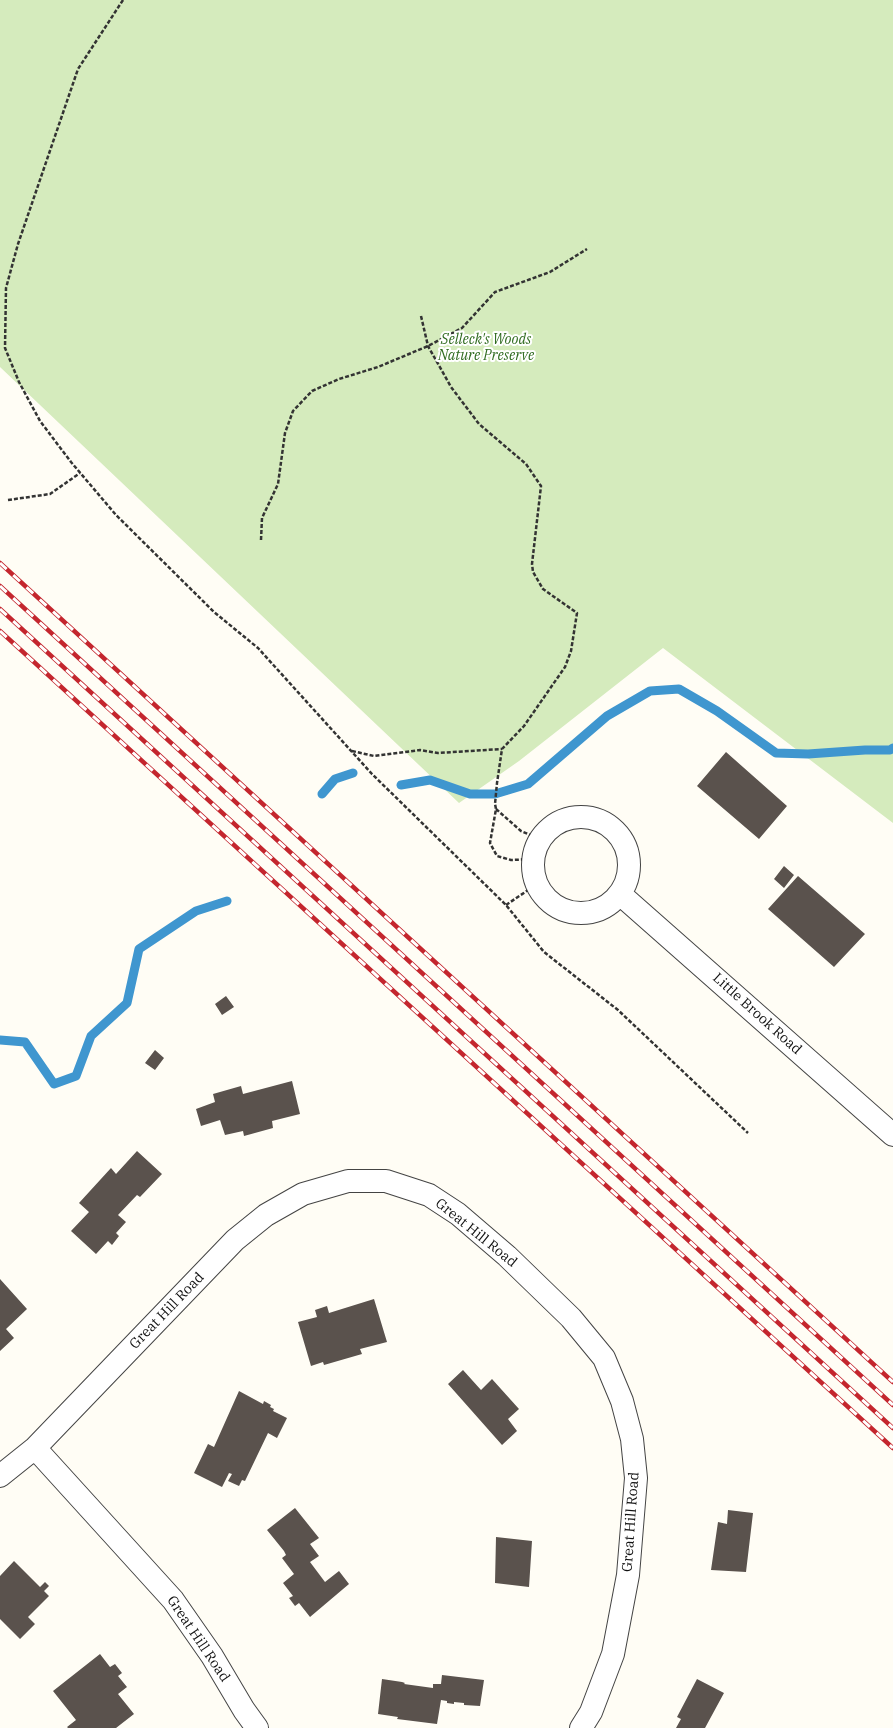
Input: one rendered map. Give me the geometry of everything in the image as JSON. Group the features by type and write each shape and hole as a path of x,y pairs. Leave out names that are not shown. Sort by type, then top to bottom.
{"street":[{"path":"576,817 597,819 611,827 622,839 629,858 629,874 620,894 609,905 600,910 574,913 558,908 550,902 537,884 534,874 537,849 556,824 576,817"},
{"name":"Little Brook Road","path":"620,894 893,1135"},
{"name":"Great Hill Road","path":"0,1476 35,1448 235,1240 266,1215 303,1194 348,1181 386,1181 428,1195 458,1214 496,1247 571,1318 604,1358 622,1401 632,1439 636,1478 628,1575 613,1654 591,1712 581,1728"},
{"name":"Great Hill Road","path":"35,1448 173,1600 212,1656 244,1710 257,1728"}],"path":[{"path":"123,0 78,69 18,244 6,288 5,348 16,376 40,421 80,473 116,515 209,607 258,648 372,774 506,905 544,952 618,1010 748,1133"},
{"path":"261,540 262,518 278,484 285,433 293,411 312,391 340,379 378,367 428,346 462,328 495,292 550,272 587,249"},
{"path":"421,316 428,346 450,387 479,424 526,464 541,486 532,564 533,572 544,589 577,613 571,651 565,667 524,726 502,750 497,783 496,809 490,843 497,856 511,860 537,849 522,831 496,809"},
{"path":"8,500 50,494 80,473"},
{"path":"351,751 374,756 420,750 438,752 502,750"},
{"path":"506,905 537,884"}],"green space":[{"name":"Selleck's Woods Nature Preserve","path":"0,0 893,0 893,823 663,648 519,761 459,803 0,367"}],"building":[{"path":"726,752 787,806 759,839 697,786"},
{"path":"784,866 794,875 784,888 774,879"},
{"path":"798,876 865,934 834,967 768,909"},
{"path":"226,996 234,1007 222,1015 215,1004"},
{"path":"155,1050 164,1058 155,1070 145,1063"},
{"path":"292,1081 300,1114 272,1121 273,1128 244,1136 243,1131 225,1135 220,1120 201,1126 196,1109 215,1102 213,1094 241,1086 243,1094"},
{"path":"137,1151 162,1174 140,1197 137,1195 118,1215 126,1222 116,1233 119,1236 112,1245 108,1241 96,1254 71,1231 89,1212 79,1203 111,1168 116,1174"},
{"path":"0,1279 27,1309 6,1329 14,1338 0,1351"},
{"path":"374,1299 387,1342 360,1349 362,1354 324,1365 323,1362 311,1366 298,1322 317,1317 315,1310 327,1306 329,1313"},
{"path":"463,1370 481,1390 492,1379 519,1409 508,1419 517,1431 502,1445 448,1384"},
{"path":"239,1391 263,1404 264,1401 271,1405 270,1407 274,1409 273,1411 287,1418 277,1438 268,1433 245,1481 242,1480 239,1486 228,1481 232,1474 229,1473 222,1487 194,1473 208,1444 214,1447"},
{"path":"295,1508 319,1538 310,1544 319,1556 310,1562 325,1582 339,1571 349,1584 310,1617 299,1603 295,1606 289,1598 293,1596 283,1583 294,1574 282,1558 286,1555 284,1551 267,1530"},
{"path":"728,1510 753,1513 746,1572 711,1570 718,1522 727,1524"},
{"path":"496,1537 532,1541 529,1587 495,1583"},
{"path":"14,1561 40,1587 45,1582 49,1586 44,1591 49,1596 28,1617 35,1624 20,1639 0,1619 0,1576"},
{"path":"100,1654 110,1667 115,1664 122,1673 118,1676 127,1687 118,1694 134,1714 116,1728 68,1728 67,1727 76,1720 53,1691"},
{"path":"442,1675 484,1680 480,1706 464,1705 464,1703 454,1702 454,1704 447,1703 447,1701 441,1700 437,1724 397,1719 398,1717 378,1714 382,1679 433,1688 433,1684 441,1684"},
{"path":"697,1679 724,1693 705,1728 676,1728 681,1719 677,1717"}],"waterway":[{"path":"401,785 430,780 470,794 495,794 528,784 607,716 650,691 679,689 717,711 776,753 808,754 865,750 890,750 893,748"},
{"path":"322,794 335,779 353,773"},
{"path":"0,1040 25,1042 54,1084 76,1076 91,1036 127,1003 139,949 196,911 227,901"}],"railway":[{"path":"0,563 893,1382"},
{"path":"0,586 893,1405"},
{"path":"0,609 893,1428"},
{"path":"0,631 893,1448"}]}
